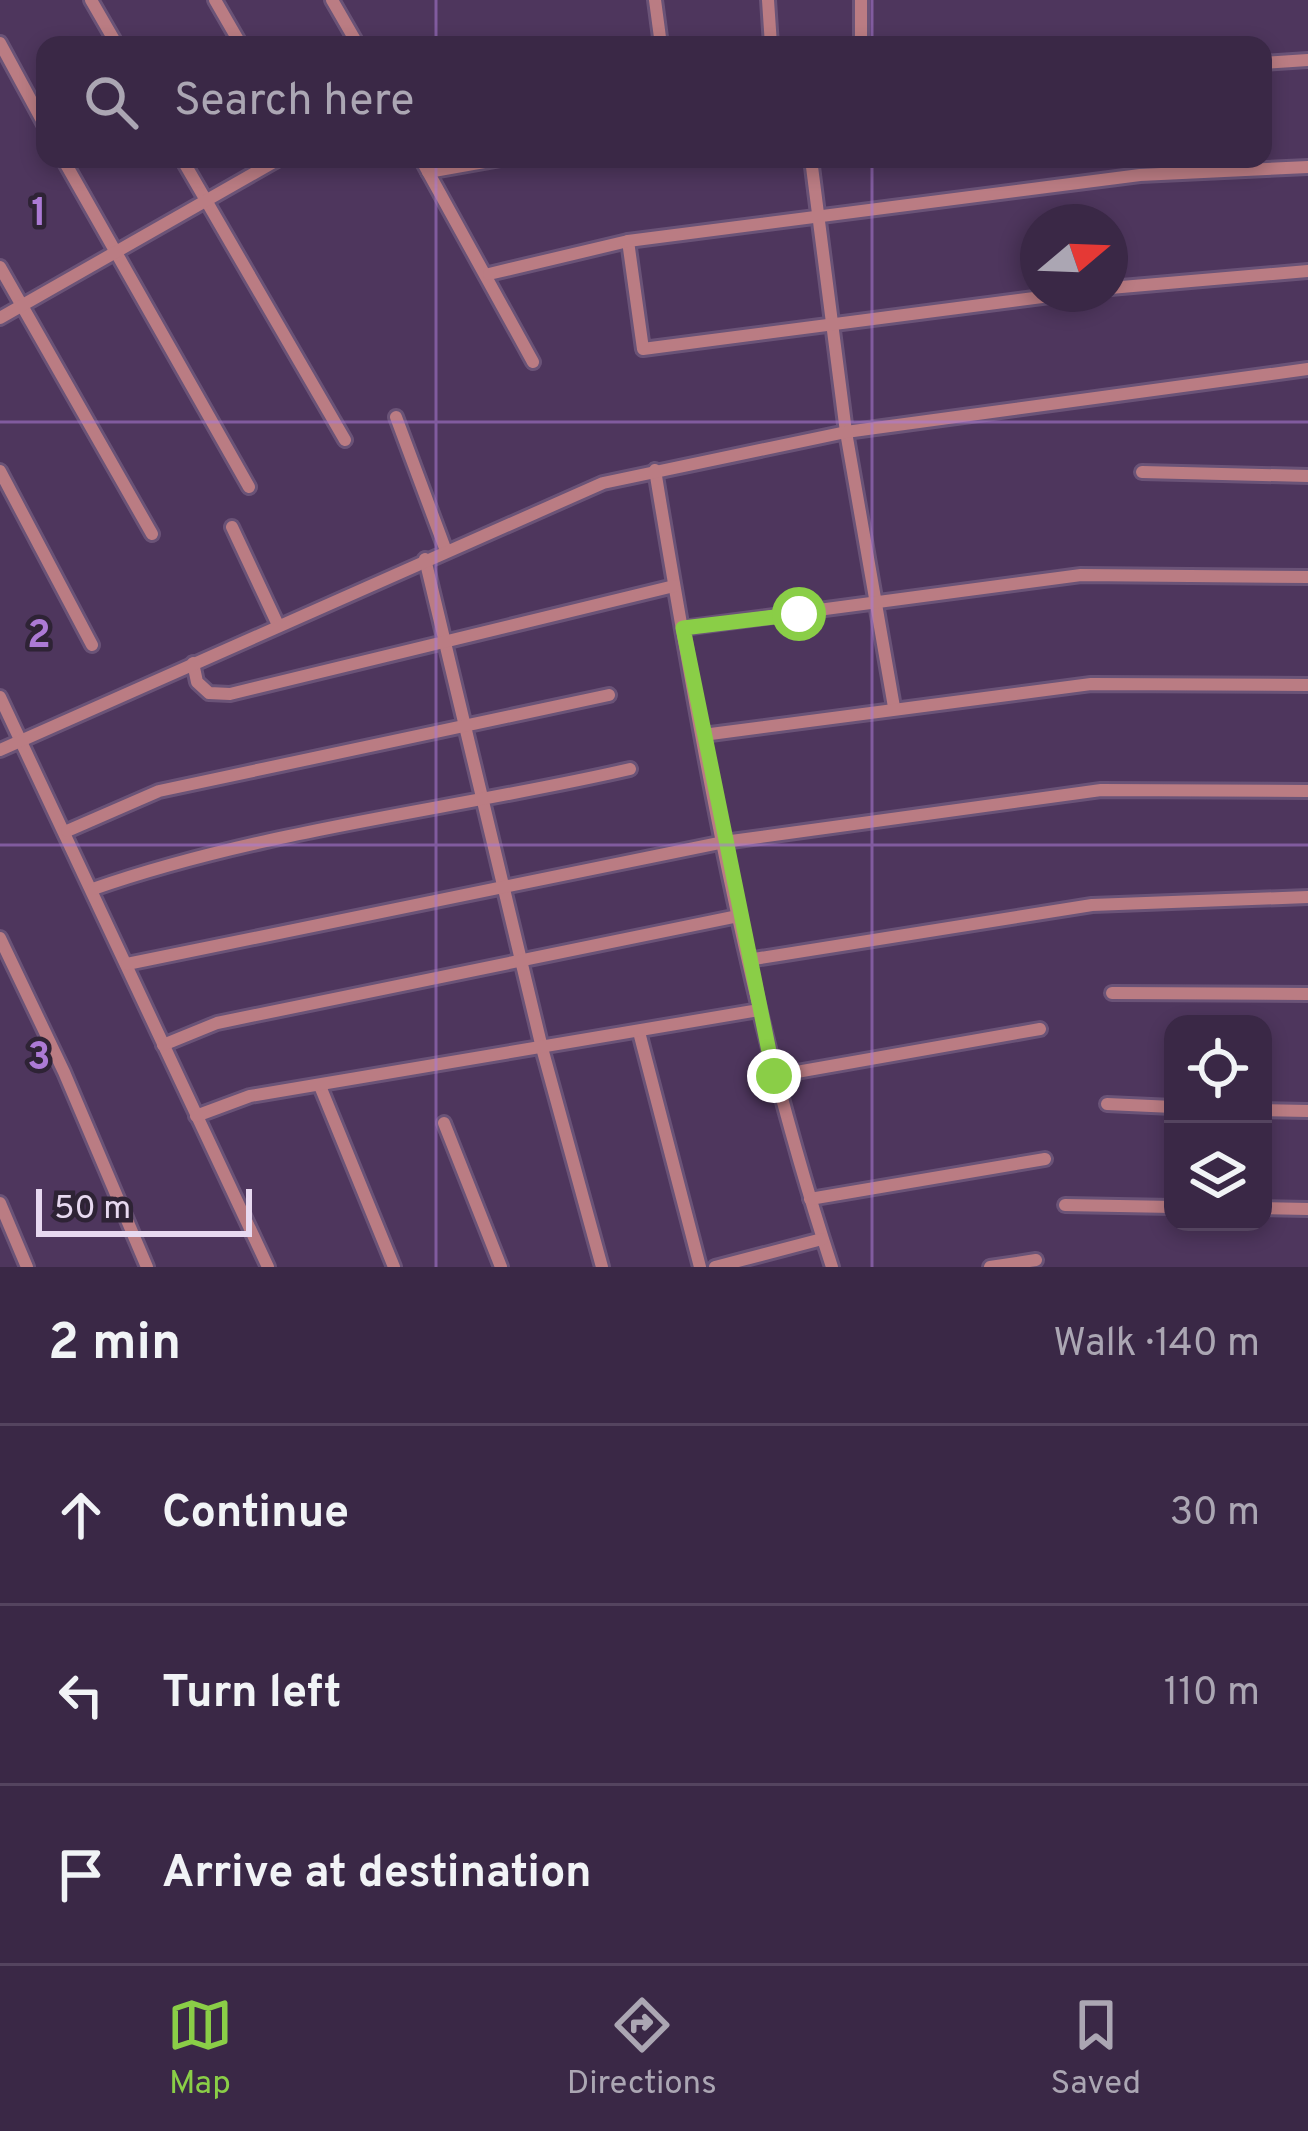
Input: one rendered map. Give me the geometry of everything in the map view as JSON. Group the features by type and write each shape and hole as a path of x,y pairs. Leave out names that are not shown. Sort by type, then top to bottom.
{"street":[{"path":"91,0 112,36"},
{"path":"215,0 236,36"},
{"path":"332,0 353,36"},
{"path":"655,0 660,36"},
{"path":"768,0 770,36"},
{"path":"861,0 861,36"},
{"path":"0,43 36,109"},
{"path":"1272,62 1308,60"},
{"path":"489,274 628,241 1140,175 1308,167"},
{"path":"68,168 249,488"},
{"path":"187,168 344,440"},
{"path":"0,318 264,168"},
{"path":"425,168 489,274 532,362"},
{"path":"812,168 846,432 894,707"},
{"path":"628,241 643,349 1020,300"},
{"path":"0,267 152,534"},
{"path":"1128,286 1308,271"},
{"path":"0,750 603,483 846,432 1308,369"},
{"path":"396,418 446,551"},
{"path":"656,470 674,586 759,1010 774,1076 832,1267"},
{"path":"0,471 92,645"},
{"path":"1142,472 1308,476"},
{"path":"232,527 278,625"},
{"path":"425,560 542,1048 602,1267"},
{"path":"683,628 1081,575 1308,578"},
{"path":"193,663 197,682 209,693 230,694 674,586"},
{"path":"703,735 1091,684 1308,685"},
{"path":"67,831 159,791 609,695"},
{"path":"0,697 67,831 268,1267"},
{"path":"93,889 180,859 484,803 630,769"},
{"path":"127,964 724,842 1101,790 1308,791"},
{"path":"748,960 1091,905 1308,897"},
{"path":"164,1045 217,1023 739,916"},
{"path":"0,938 64,1072 147,1267"},
{"path":"1112,993 1308,994"},
{"path":"196,1116 250,1096 759,1010"},
{"path":"774,1076 1040,1029"},
{"path":"639,1032 700,1267"},
{"path":"320,1086 394,1267"},
{"path":"1107,1104 1164,1107"},
{"path":"1272,1110 1308,1111"},
{"path":"444,1123 501,1267"},
{"path":"810,1199 1045,1159"},
{"path":"0,1203 27,1267"},
{"path":"1065,1205 1164,1207"},
{"path":"1272,1208 1308,1209"},
{"path":"715,1267 823,1238"},
{"path":"990,1267 1036,1260"}],"route":[{"path":"774,1076 683,628 799,614"}]}
